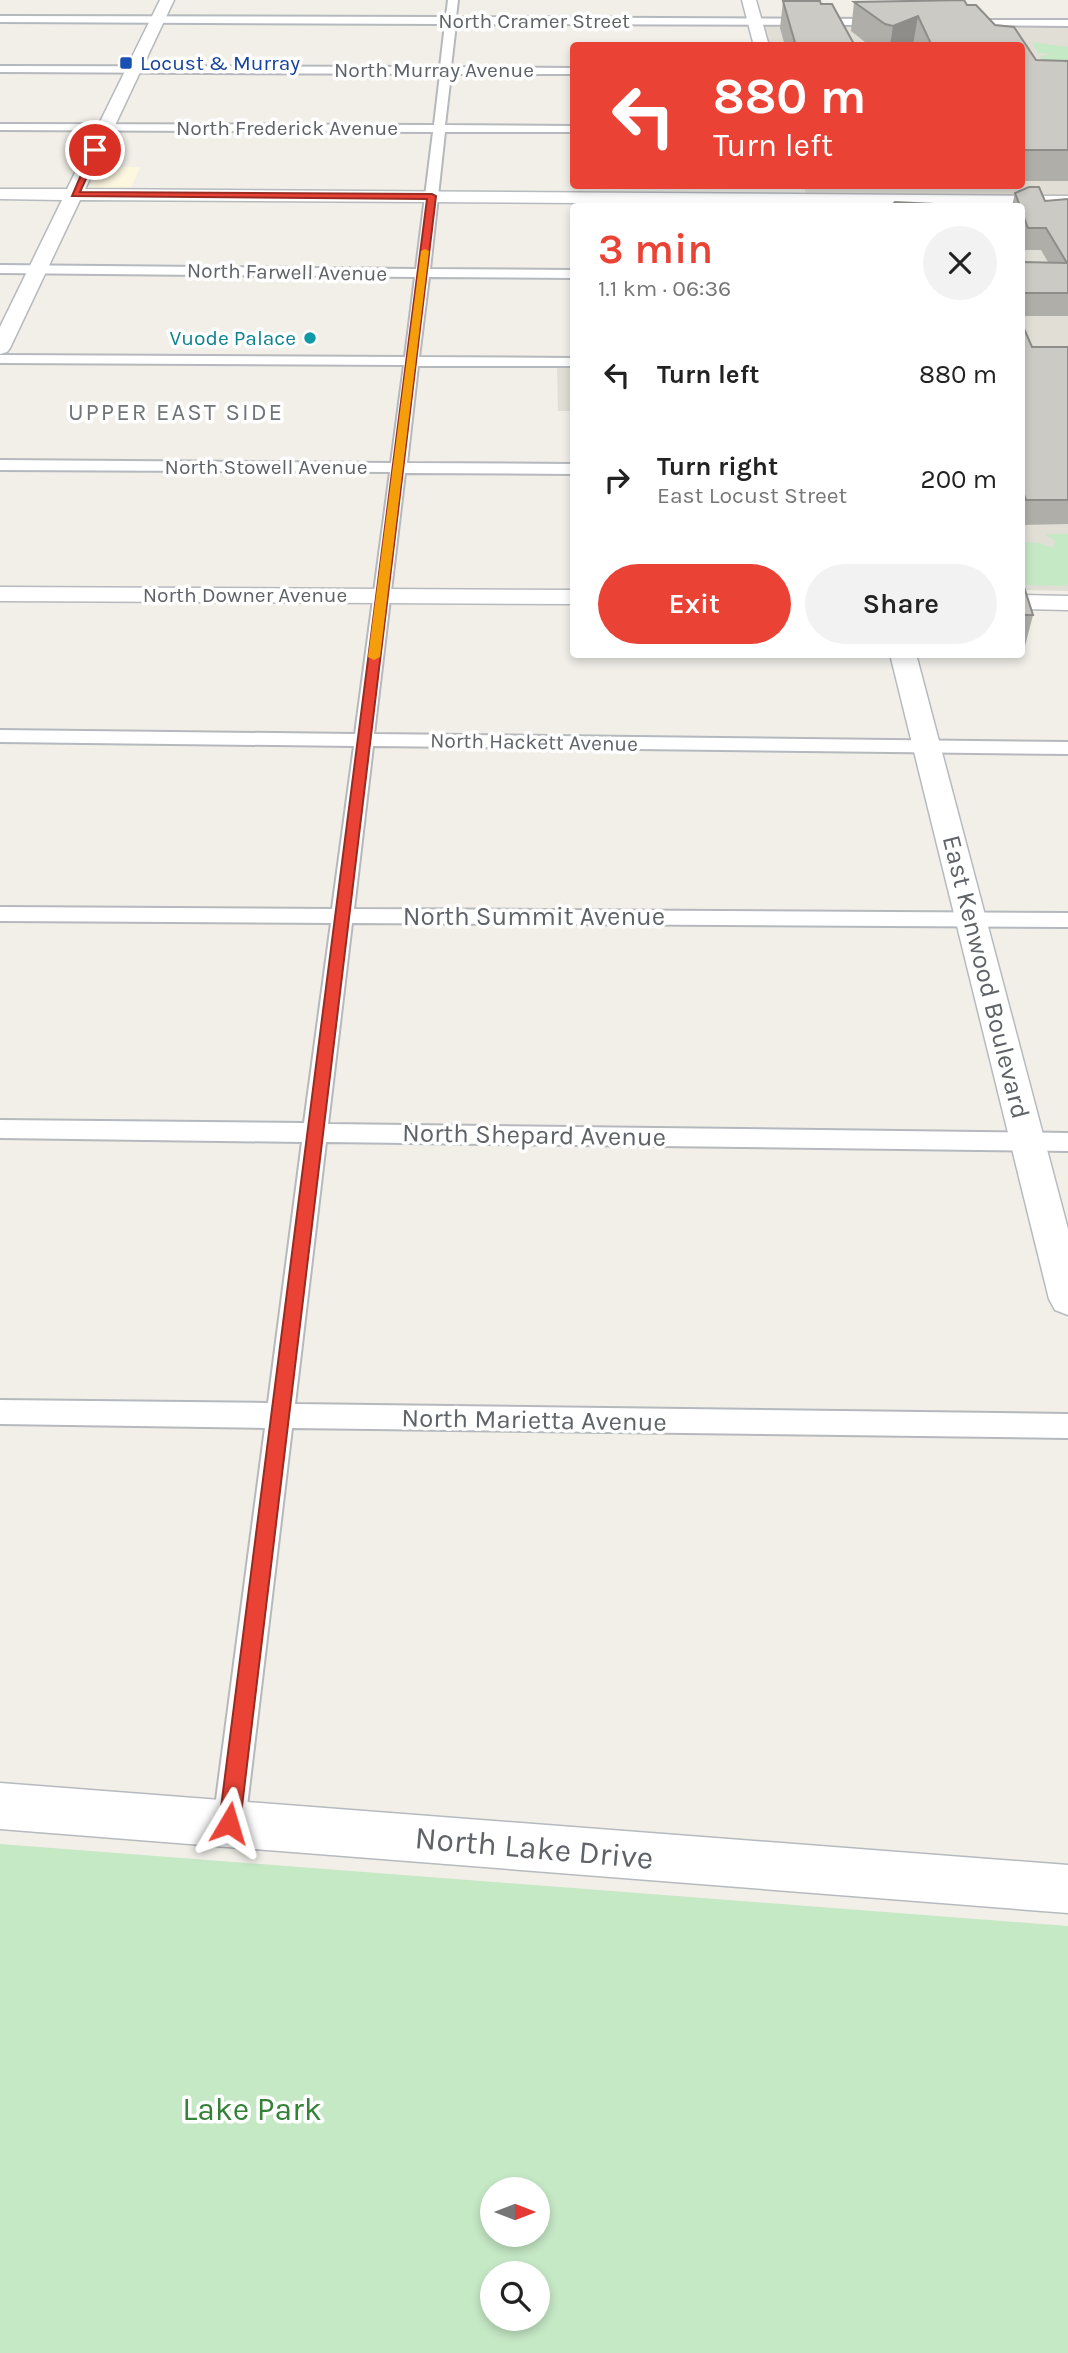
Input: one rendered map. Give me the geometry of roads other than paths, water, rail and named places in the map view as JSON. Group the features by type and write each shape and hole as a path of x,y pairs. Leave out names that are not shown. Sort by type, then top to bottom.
{"street":[{"path":"0,348 167,0"},
{"path":"229,1823 432,196 453,0"},
{"path":"749,0 761,42"},
{"name":"North Cramer Street","path":"0,19 894,22"},
{"path":"948,22 1068,23"},
{"name":"North Murray Avenue","path":"0,69 570,71"},
{"name":"North Frederick Avenue","path":"0,127 570,129"},
{"path":"0,194 800,197 1068,201"},
{"name":"North Farwell Avenue","path":"0,270 570,274"},
{"path":"0,359 570,362"},
{"name":"North Stowell Avenue","path":"0,465 570,469"},
{"name":"North Downer Avenue","path":"0,594 570,597"},
{"path":"1025,602 1068,603"},
{"name":"East Kenwood Boulevard","path":"904,658 1068,1299"},
{"name":"North Hackett Avenue","path":"0,736 1068,748"},
{"name":"North Summit Avenue","path":"0,914 1068,920"},
{"name":"North Shepard Avenue","path":"0,1129 1068,1142"},
{"name":"North Marietta Avenue","path":"0,1412 1068,1426"},
{"name":"North Lake Drive","path":"0,1807 1068,1889"}],"place":[{"name":"Locust & Murray","path":"126,63"},
{"name":"Vuode Palace","path":"310,338"}],"district":[{"name":"UPPER EAST SIDE","path":"176,412"}],"park label":[{"name":"Lake Park","path":"252,2109"}]}
